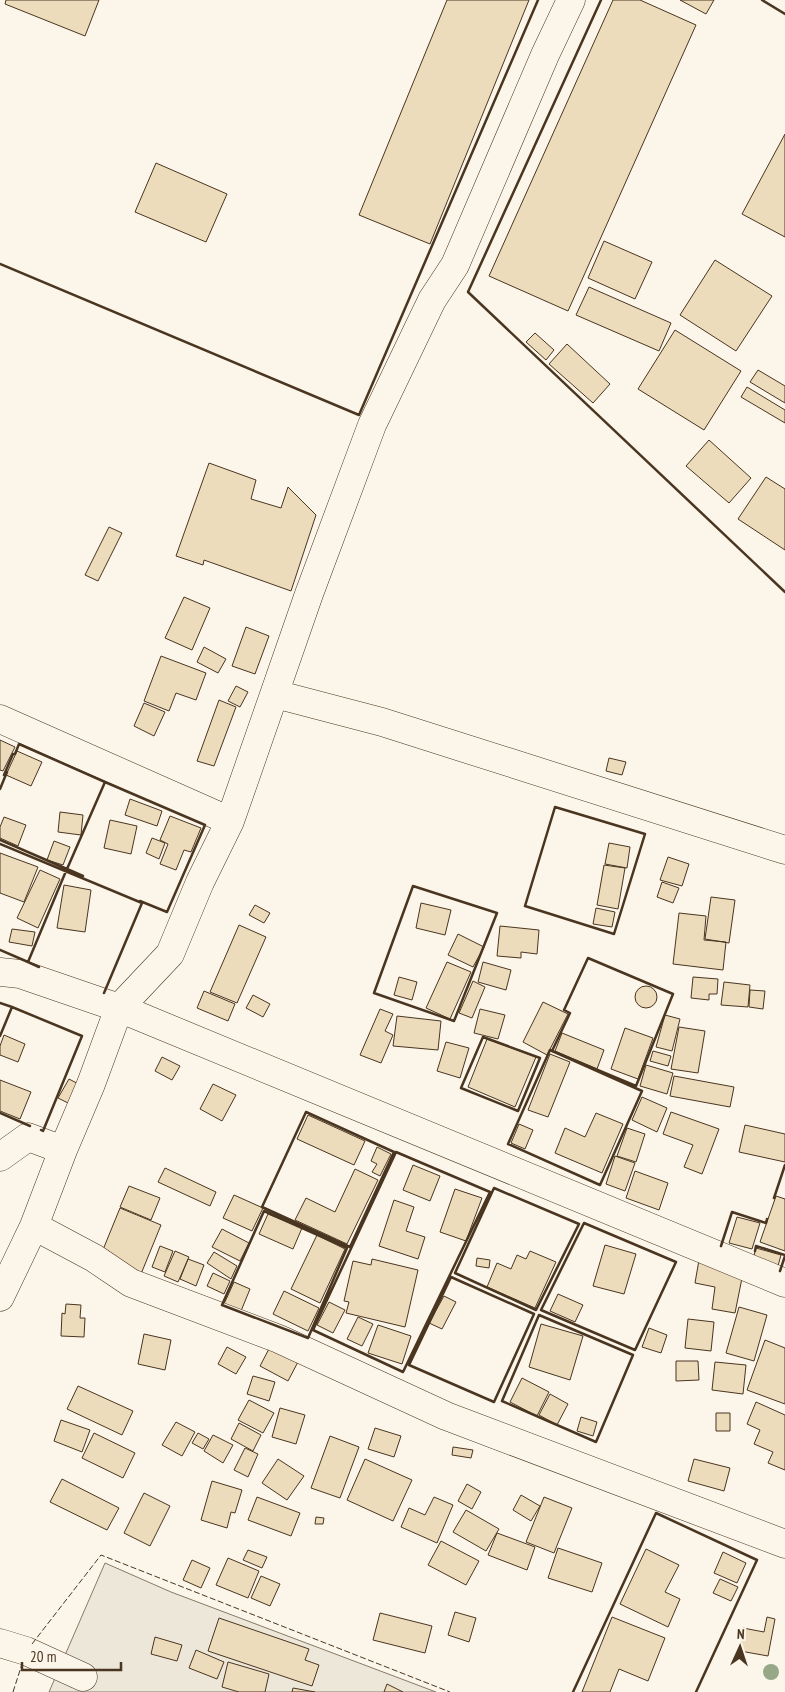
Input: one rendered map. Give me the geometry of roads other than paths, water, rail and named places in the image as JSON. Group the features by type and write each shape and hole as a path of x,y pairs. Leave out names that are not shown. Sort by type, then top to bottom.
{"street":[{"path":"0,1297 34,1226 91,1084 119,1008 170,954 200,882 230,821 309,594 372,425 432,300 455,265 545,55 571,0"},
{"path":"275,694 391,725 785,850"},
{"path":"0,719 230,821"},
{"path":"0,972 20,974 119,1008 785,1283"},
{"path":"0,1157 28,1137 63,1150"},
{"path":"34,1226 94,1258 131,1283 279,1339 446,1416 785,1544"},
{"path":"1,1647 26,1651 83,1676"}]}
